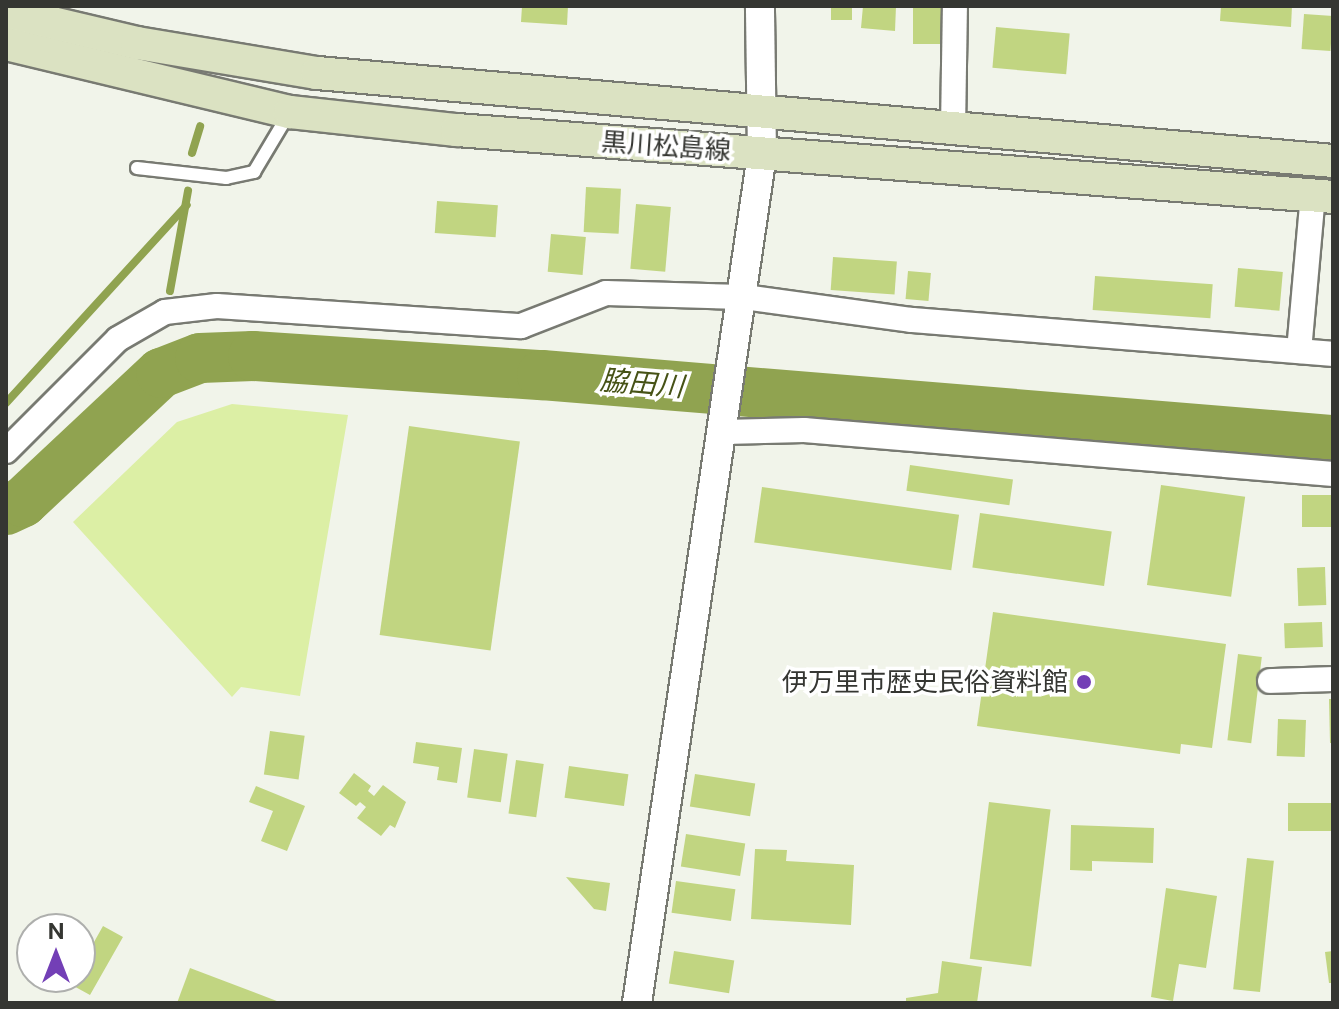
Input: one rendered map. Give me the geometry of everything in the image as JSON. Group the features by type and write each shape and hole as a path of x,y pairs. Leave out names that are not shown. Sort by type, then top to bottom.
{"main road":[{"name":"黒川松島線","path":"6,12 137,43 317,73 1333,161"},
{"name":"黒川松島線","path":"6,44 290,112 762,154 1323,196"}],"street":[{"path":"637,1003 744,297 762,154 765,114 760,6"},
{"path":"953,129 955,6"},
{"path":"1299,351 1323,196"},
{"path":"6,451 118,339 165,312 217,306 521,326 606,293 744,297 912,320 1333,354"},
{"path":"724,432 804,430 1333,474"},
{"path":"1270,681 1333,679"}],"lane":[{"path":"137,168 226,178 254,172 290,112"}],"green space":[{"path":"232,404 348,415 300,696 241,687 232,697 73,522 177,422"}],"building":[{"path":"522,6 568,6 567,25 521,22"},
{"path":"831,6 852,6 852,20 831,20"},
{"path":"863,6 896,6 895,31 861,28"},
{"path":"913,6 947,6 947,44 913,44"},
{"path":"1221,6 1292,6 1291,27 1220,21"},
{"path":"1304,14 1333,16 1330,51 1302,49"},
{"path":"996,27 1070,33 1066,74 992,68"},
{"path":"586,187 621,189 619,234 584,232"},
{"path":"437,201 498,205 496,237 435,233"},
{"path":"636,204 671,207 665,272 630,269"},
{"path":"551,234 586,237 583,275 548,272"},
{"path":"833,257 897,261 895,294 831,290"},
{"path":"1238,268 1283,272 1279,311 1235,307"},
{"path":"908,271 931,273 928,301 906,299"},
{"path":"1095,276 1213,284 1210,318 1093,310"},
{"path":"409,426 520,442 491,651 380,635"},
{"path":"910,465 1013,479 1009,505 906,491"},
{"path":"1161,485 1245,497 1231,597 1147,585"},
{"path":"762,487 959,515 951,570 754,542"},
{"path":"1302,495 1333,495 1333,527 1302,527"},
{"path":"980,513 1112,532 1104,586 972,567"},
{"path":"1325,567 1326,605 1298,606 1297,568"},
{"path":"993,612 1226,644 1212,748 1181,744 1180,754 977,726"},
{"path":"1322,622 1323,647 1285,648 1284,623"},
{"path":"1238,654 1262,657 1251,743 1227,740"},
{"path":"1329,699 1333,699 1333,743 1330,743"},
{"path":"1278,719 1306,720 1305,757 1277,756"},
{"path":"270,731 305,736 299,779 264,775"},
{"path":"416,742 462,748 457,783 437,780 439,767 413,763"},
{"path":"474,749 508,754 501,802 467,798"},
{"path":"516,760 544,764 536,817 508,813"},
{"path":"569,766 628,774 624,806 565,798"},
{"path":"354,773 371,786 368,791 374,796 383,785 406,802 395,828 390,825 381,836 357,818 366,807 360,802 356,806 339,793"},
{"path":"695,774 755,784 750,816 690,807"},
{"path":"256,786 305,806 287,851 261,841 273,811 249,802"},
{"path":"989,802 1051,810 1031,966 970,959"},
{"path":"1288,803 1333,803 1333,831 1288,831"},
{"path":"1071,825 1154,828 1153,863 1092,861 1092,871 1070,870"},
{"path":"686,834 745,843 740,876 681,867"},
{"path":"755,849 787,850 786,861 854,865 851,925 751,919"},
{"path":"1247,858 1274,861 1260,992 1233,989"},
{"path":"566,877 610,883 606,911 594,909"},
{"path":"676,881 735,889 731,921 672,913"},
{"path":"1166,888 1217,896 1206,968 1179,964 1173,1001 1151,997"},
{"path":"103,926 123,937 96,984 96,938"},
{"path":"674,951 734,961 729,993 669,984"},
{"path":"1333,951 1333,983 1329,983 1325,952"},
{"path":"942,961 982,967 977,1003 906,1003 906,998 938,993"},
{"path":"190,968 282,1003 177,1003"}],"waterway":[{"path":"192,153 200,126"},
{"path":"170,291 188,191"},
{"path":"6,403 187,205"},
{"name":"脇田川","path":"6,510 23,502 161,373 200,358 253,356 542,375 1333,440"}],"place":[{"name":"伊万里市歴史民俗資料館","path":"1084,682"}]}
